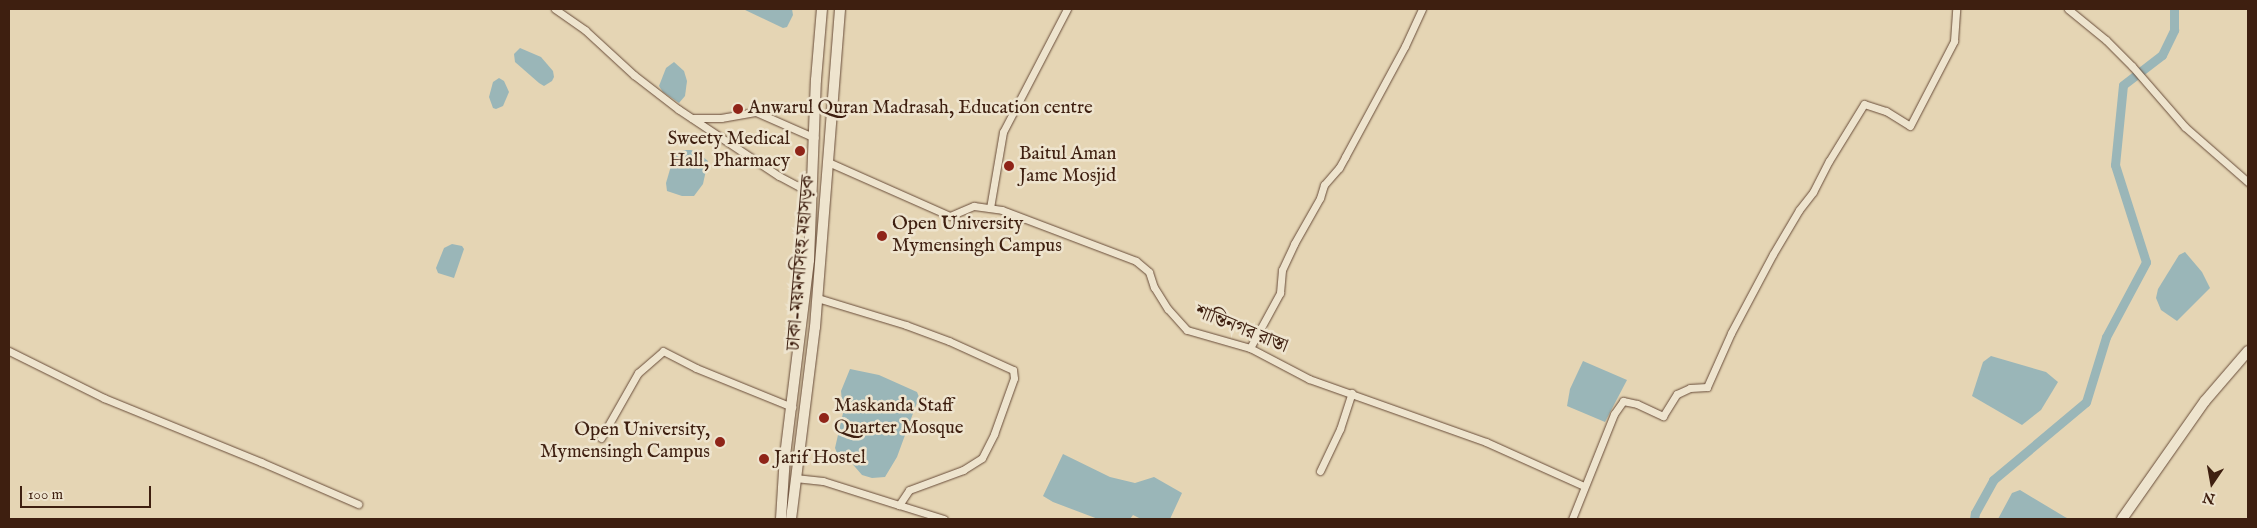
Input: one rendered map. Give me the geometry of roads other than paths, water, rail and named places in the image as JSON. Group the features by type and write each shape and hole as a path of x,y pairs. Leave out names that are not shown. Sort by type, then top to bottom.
{"main road":[{"name":"ঢাকা-ময়মনসিংহ মহাসড়ক","path":"781,519 785,456 809,260 822,9"},
{"name":"ঢাকা-ময়মনসিংহ মহাসড়ক","path":"791,519 817,298 840,9"},
{"path":"2122,519 2205,401 2248,352"}],"street":[{"path":"555,9 585,30 634,75 692,118 779,176 813,194"},
{"path":"990,208 1003,132 1067,9"},
{"path":"1250,348 1280,292 1282,270 1294,244 1320,198 1324,185 1346,156 1405,46 1422,9"},
{"path":"1572,519 1582,498 1584,486 1598,459 1614,414 1623,401 1637,404 1663,416 1677,394 1690,388 1707,386 1731,333 1773,254 1799,210 1813,192 1834,152 1864,104 1886,111 1910,126 1954,41 1956,9"},
{"path":"2068,9 2126,60 2162,98 2185,127 2248,182"},
{"path":"692,118 721,118 756,112 815,138"},
{"name":"শান্তিনগর রাস্তা","path":"828,162 950,216 974,206 1002,210 1136,261 1149,272 1154,287 1168,309 1187,330 1250,348 1309,378 1486,442 1584,486"},
{"path":"817,298 906,325 995,360 1014,370 1014,378 994,434 982,458 964,470 909,490 899,505"},
{"path":"9,351 104,398 358,504"},
{"path":"601,438 638,373 663,351 696,368 792,407"},
{"path":"1320,471 1340,429 1352,393"},
{"path":"795,478 822,481 944,519"}],"water":[{"path":"743,9 792,9 793,15 787,27 783,28"},
{"path":"520,48 541,57 553,71 554,77 552,81 544,86 515,62 514,54"},
{"path":"674,62 684,71 687,81 685,96 679,103 663,92 659,86 666,68"},
{"path":"499,78 504,81 509,92 503,106 496,109 493,108 489,97 493,82"},
{"path":"685,150 698,153 708,161 703,184 694,196 682,196 667,191 666,183 671,166 677,153"},
{"path":"452,244 462,246 464,249 454,278 438,273 436,268 444,248"},
{"path":"2185,252 2202,272 2210,288 2177,321 2161,310 2156,298 2158,289 2179,255"},
{"path":"1991,356 2046,372 2058,382 2041,410 2022,425 1972,396 1983,362"},
{"path":"1583,361 1627,380 1605,422 1567,406 1570,389"},
{"path":"850,369 879,375 917,392 919,397 897,457 885,477 872,478 862,475 849,460 837,453 835,448 843,413 841,391"},
{"path":"1063,454 1110,477 1135,483 1154,477 1182,493 1170,519 1141,519 1133,515 1130,519 1098,519 1053,502 1043,496"},
{"path":"2020,490 2069,519 1998,519 2012,493"}],"waterway":[{"path":"1974,519 1975,513 1993,480 2086,402 2106,337 2146,262 2115,165 2123,85 2162,55 2174,30 2174,9"}],"place":[{"name":"Anwarul Quran Madrasah, Education centre","path":"738,109"},
{"name":"Sweety Medical Hall, Pharmacy","path":"800,151"},
{"name":"Baitul Aman Jame Mosjid","path":"1009,166"},
{"name":"Open University Mymensingh Campus","path":"882,236"},
{"name":"Maskanda Staff Quarter Mosque","path":"824,418"},
{"name":"Open University, Mymensingh Campus","path":"720,442"},
{"name":"Jarif Hostel","path":"764,459"}]}
